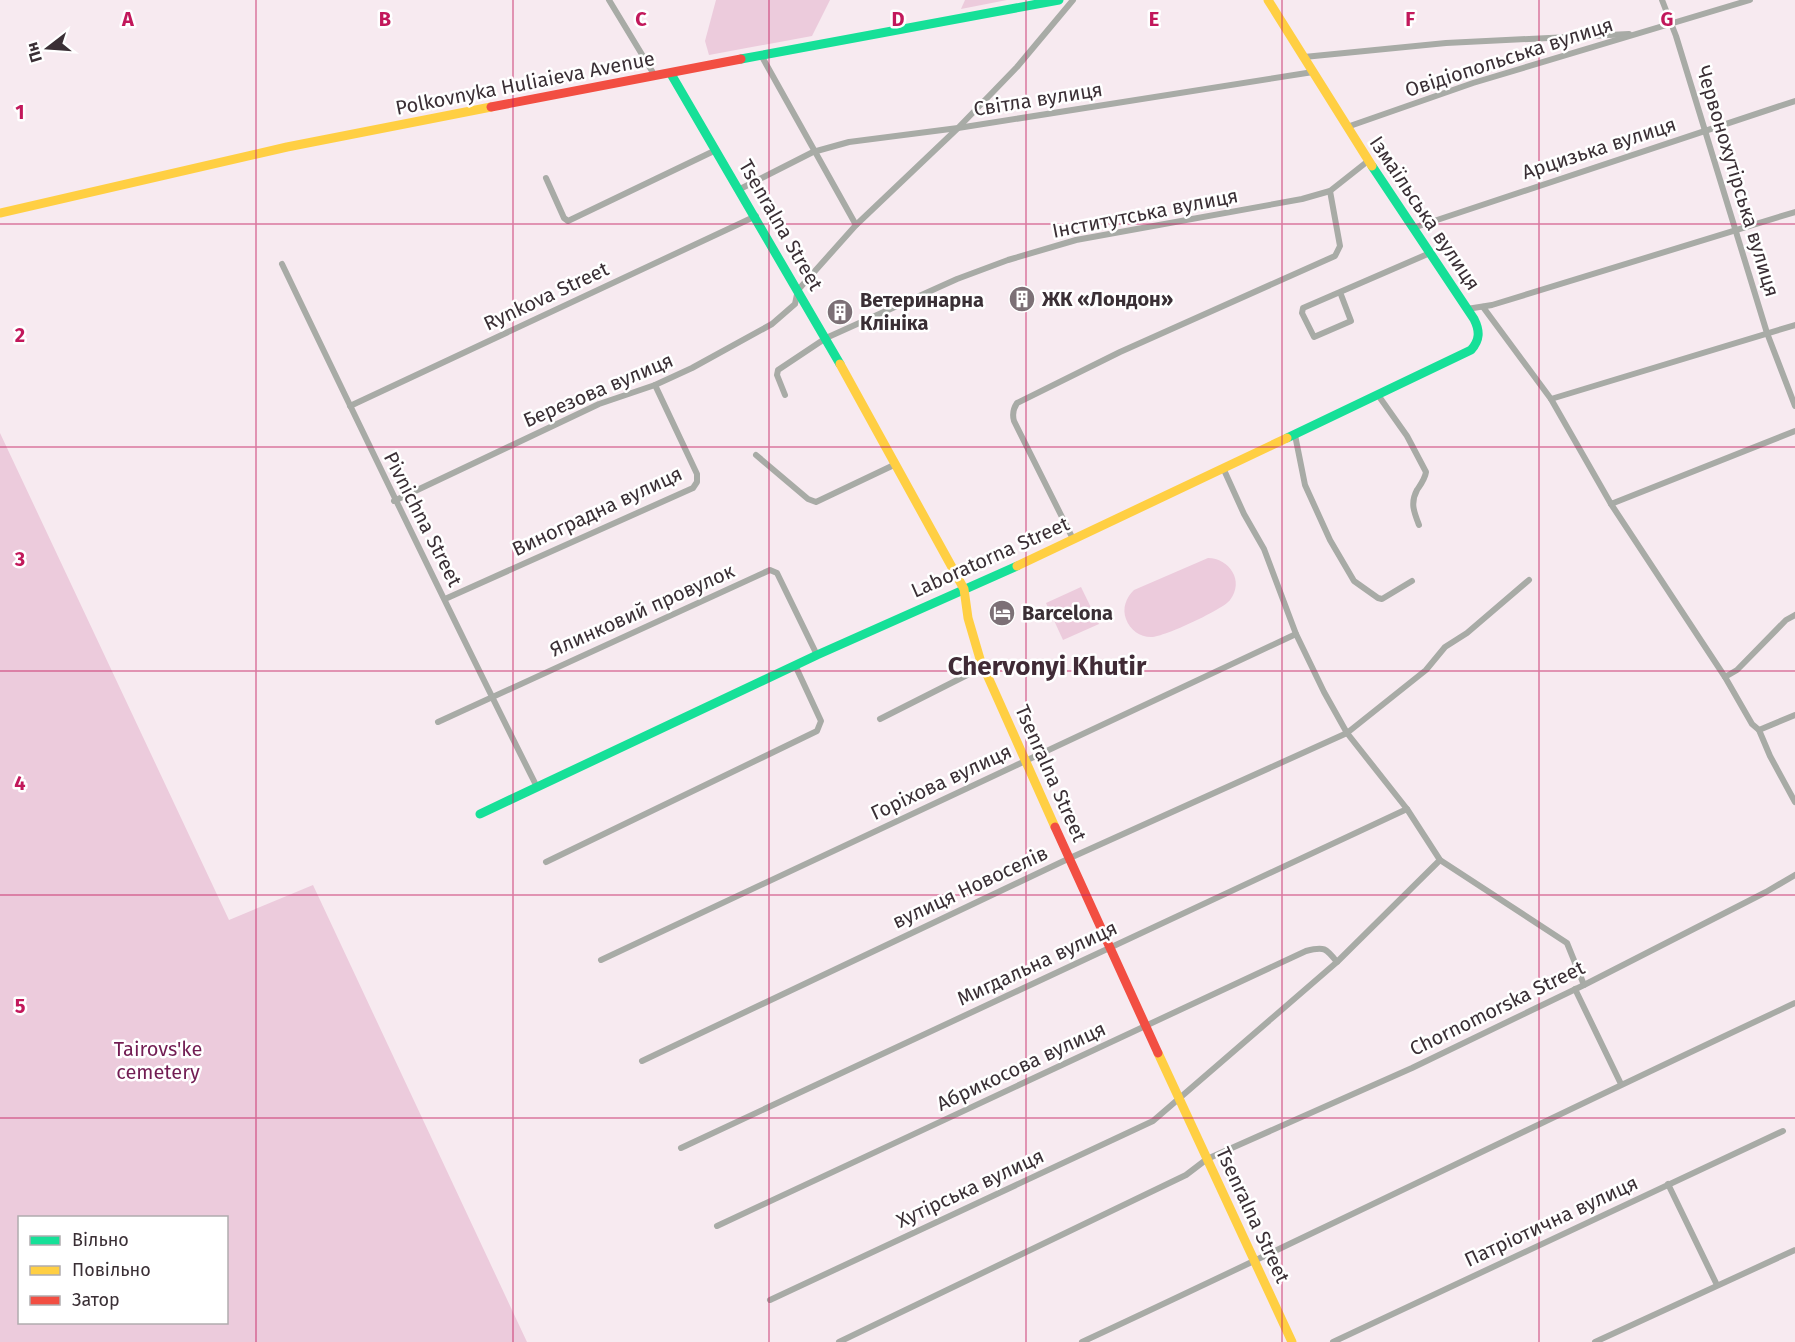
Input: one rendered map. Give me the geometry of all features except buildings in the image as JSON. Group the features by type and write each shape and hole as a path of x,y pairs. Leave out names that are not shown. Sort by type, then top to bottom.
{"street":[{"path":"609,0 656,77"},
{"name":"Polkovnyka Huliaieva Avenue","path":"0,213 287,147 1059,0"},
{"path":"740,189 815,152 849,142 958,128 1017,68 1073,0"},
{"name":"Ізмаїльська вулиця","path":"1268,0 1368,161 1467,309 1483,307 1795,212"},
{"name":"Червонохутірська вулиця","path":"1662,0 1676,36 1767,333 1795,406"},
{"name":"Овідіопольська вулиця","path":"1347,127 1473,83 1750,0"},
{"path":"1304,57 1446,43 1640,33"},
{"path":"761,55 856,225"},
{"name":"Світла вулиця","path":"798,290 856,225 958,128 1313,72"},
{"name":"Tsenralna Street","path":"671,74 826,338 964,589 968,618 983,667 1109,948 1292,1342"},
{"name":"Арцизька вулиця","path":"1413,228 1795,101"},
{"path":"546,178 564,218 568,220 716,150"},
{"name":"Інститутська вулиця","path":"786,395 777,375 778,370 826,338 957,279 1008,260 1076,240 1284,204 1330,191 1368,161"},
{"path":"1074,539 1014,421 1013,411 1017,403 1120,352 1335,256 1340,246 1330,191"},
{"name":"Rynkova Street","path":"350,406 756,216"},
{"path":"1340,292 1351,321 1314,338 1301,310 1340,292 1430,253"},
{"name":"Pivnichna Street","path":"282,264 394,501 537,787"},
{"name":"Березова вулиця","path":"394,501 599,404 655,385 717,355 772,324 795,304 798,290"},
{"path":"1483,307 1551,399 1611,504 1725,677 1752,724 1759,730 1795,802"},
{"name":"Laboratorna Street","path":"480,814 795,665 1224,470 1471,350 1478,341 1479,329 1467,309"},
{"path":"1551,399 1795,324"},
{"name":"Виноградна вулиця","path":"445,599 693,488 697,482 697,474 655,385"},
{"path":"1378,395 1407,436 1426,472 1412,504 1419,525"},
{"path":"1611,504 1795,431"},
{"path":"1295,435 1305,485 1330,540 1354,580 1382,599 1412,581"},
{"path":"756,455 808,499 816,502 896,464"},
{"path":"1224,470 1244,514 1264,549 1296,634 1347,733 1407,809 1440,860 1567,943 1584,985"},
{"name":"Ялинковий провулок","path":"438,722 770,570 777,573 817,655"},
{"name":"вулиця Новоселів","path":"642,1061 1070,858 1347,733 1426,670 1445,647 1467,633 1529,580"},
{"path":"1725,677 1737,670 1786,620 1795,615"},
{"name":"Горіхова вулиця","path":"601,960 1296,634"},
{"path":"546,862 817,731 821,721 795,665"},
{"path":"880,719 983,667"},
{"path":"1759,730 1795,715"},
{"name":"Мигдальна вулиця","path":"681,1148 1407,809"},
{"path":"1179,1099 1337,962 1440,860"},
{"name":"Chornomorska Street","path":"1207,1159 1412,1068 1584,985 1795,875"},
{"name":"Абрикосова вулиця","path":"717,1226 1306,951 1323,948 1328,950 1337,962"},
{"path":"1575,989 1621,1084"},
{"path":"1083,1342 1255,1262 1795,1002"},
{"name":"Хутірська вулиця","path":"770,1300 1153,1121 1179,1099"},
{"name":"Патріотична вулиця","path":"1333,1342 1783,1131"},
{"path":"839,1342 1186,1175 1207,1159"},
{"path":"1668,1184 1717,1285"},
{"path":"1595,1342 1795,1250"}],"green space":[{"path":"716,0 830,0 812,36 709,55 705,41"},
{"path":"965,0 1007,0 961,9"},
{"name":"Tairovs'ke cemetery","path":"0,433 229,920 313,885 527,1342 0,1342"},
{"path":"1208,558 1222,562 1232,572 1236,585 1230,600 1205,616 1157,636 1143,636 1133,630 1124,611 1127,600 1134,590"},
{"path":"1081,587 1099,624 1063,640 1046,603"}],"traffic: fast":[{"path":"741,59 1059,0"},
{"path":"671,74 840,364"},
{"path":"1287,438 1471,350 1477,339 1478,331 1474,319 1372,166"},
{"path":"480,814 817,655 1017,566"}],"traffic: slow":[{"path":"1268,0 1372,166"},
{"path":"0,213 287,147 491,107"},
{"path":"840,364 964,589 968,618 980,659 1055,827"},
{"path":"1017,566 1287,438"},
{"path":"1158,1053 1292,1342"}],"traffic: jam":[{"path":"491,107 741,59"},
{"path":"1055,827 1158,1053"}],"place":[{"name":"ЖК «Лондон»","path":"1022,299"},
{"name":"Ветеринарна Клініка","path":"840,312"},
{"name":"Barcelona","path":"1002,613"}],"district":[{"name":"Chervonyi Khutir","path":"1047,666"}]}
